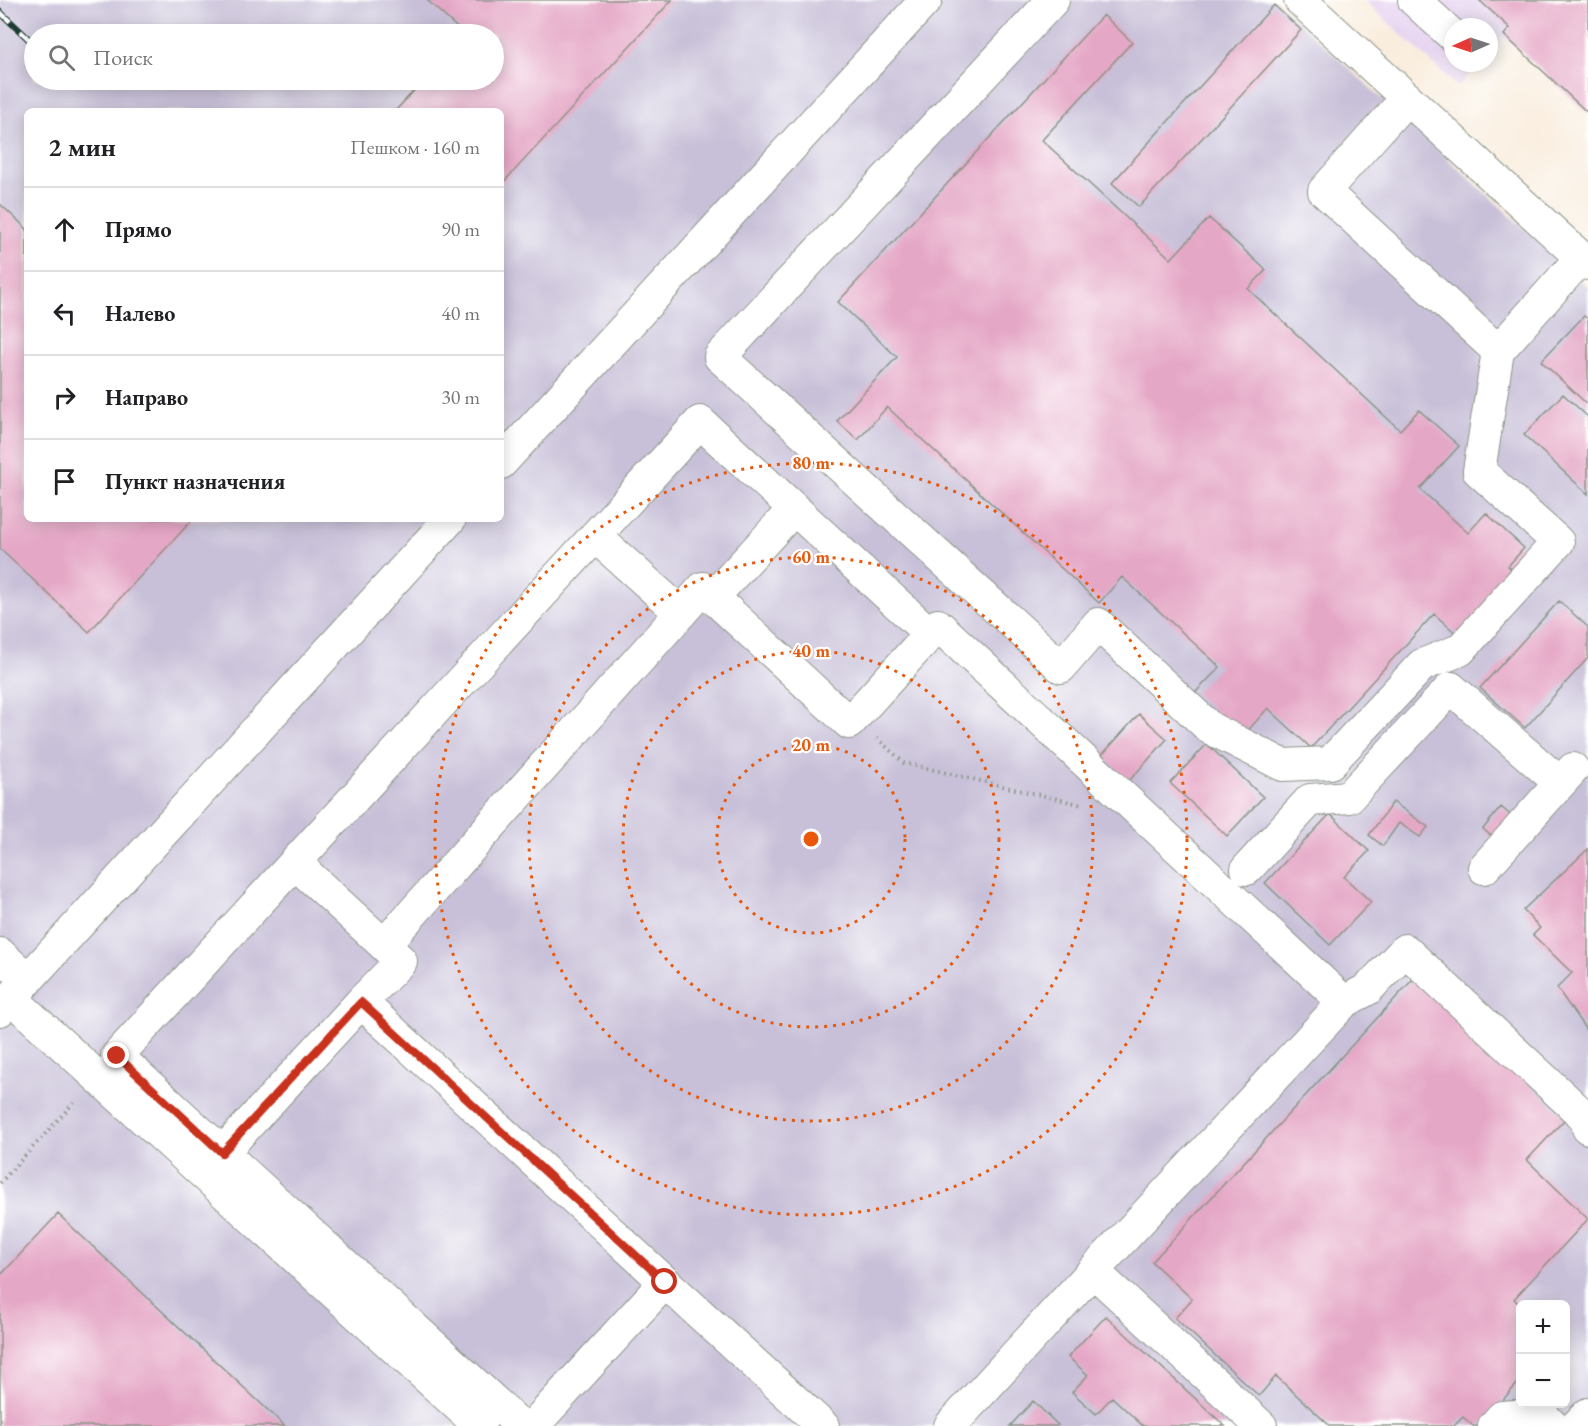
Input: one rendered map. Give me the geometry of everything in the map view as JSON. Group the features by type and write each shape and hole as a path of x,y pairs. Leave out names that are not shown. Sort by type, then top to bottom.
{"lane":[{"path":"504,460 926,0"},
{"path":"1053,0 720,357 1061,667 1098,624 1210,728 1283,765 1330,763 1422,665 1460,650 1558,542 1479,471 1498,351 1585,261 1300,0"},
{"path":"1414,0 1444,28"},
{"path":"1407,98 1324,191 1498,351"},
{"path":"521,1426 117,1056 700,422 930,634"},
{"path":"713,597 794,509"},
{"path":"13,996 447,522"},
{"path":"595,536 681,613"},
{"path":"384,945 703,588 849,723 938,625 1344,1002"},
{"path":"1247,869 1310,800 1349,797 1451,688 1577,771 1484,868"},
{"path":"222,1153 401,961 295,863"},
{"path":"950,1426 1344,1002 1368,989 1405,950 1586,1118 1588,1128"},
{"path":"0,954 13,996 97,1077 480,1426"},
{"path":"361,1002 823,1426"},
{"path":"1093,1271 1261,1426"},
{"path":"533,1426 665,1282"},
{"path":"1494,1426 1502,1417 1541,1414 1553,1426"},
{"path":"1576,1426 1588,1414"}],"path":[{"path":"855,716 904,764 1090,806"},
{"path":"0,1183 97,1077"}],"shaded area":[{"path":"0,0 1274,0 1588,287 1588,1426 0,1426"},
{"path":"1364,0 1588,0 1588,113 1504,36 1498,42 1498,18 1444,18 1444,72 1471,72 1458,87"}],"building":[{"path":"427,0 672,0 504,182 504,108 398,108 415,90 504,90 504,24 453,24"},
{"path":"1479,0 1588,0 1588,113 1504,35 1510,28"},
{"path":"1274,5 1301,30 1139,207 1112,183"},
{"path":"1103,15 1132,42 1042,140 1171,259 1209,218 1266,270 1248,289 1400,430 1419,410 1459,446 1420,489 1468,533 1486,513 1524,548 1508,566 1516,574 1459,636 1434,614 1311,748 1268,708 1243,736 1195,693 1220,667 1122,577 1099,603 887,407 858,440 837,421 897,357 838,302"},
{"path":"0,204 24,226 24,522 190,522 89,632 0,549"},
{"path":"1584,316 1588,319 1588,405 1541,361"},
{"path":"1563,394 1588,417 1588,494 1524,435"},
{"path":"1559,601 1588,627 1588,658 1525,728 1480,688"},
{"path":"1139,714 1167,739 1129,781 1102,755"},
{"path":"1207,744 1263,797 1227,836 1170,783"},
{"path":"1393,802 1428,827 1420,837 1399,823 1383,846 1369,835"},
{"path":"1501,807 1514,818 1495,839 1483,829"},
{"path":"1330,814 1369,851 1344,877 1371,902 1330,945 1265,883"},
{"path":"1588,849 1588,1033 1557,988 1572,973 1533,935 1540,928 1523,910"},
{"path":"1415,977 1566,1118 1527,1160 1588,1219 1514,1299 1516,1301 1516,1385 1479,1426 1473,1426 1463,1417 1454,1426 1330,1426 1276,1376 1259,1396 1175,1318 1192,1299 1152,1262"},
{"path":"58,1214 285,1426 0,1426 0,1276"},
{"path":"1106,1316 1225,1426 1143,1426 1112,1397 1096,1414 1072,1392 1088,1375 1068,1357"},
{"path":"1033,1401 1058,1425 1010,1426"}],"railway":[{"path":"0,12 24,35"}],"route":[{"path":"117,1056 222,1153 361,1002 665,1282"}]}
